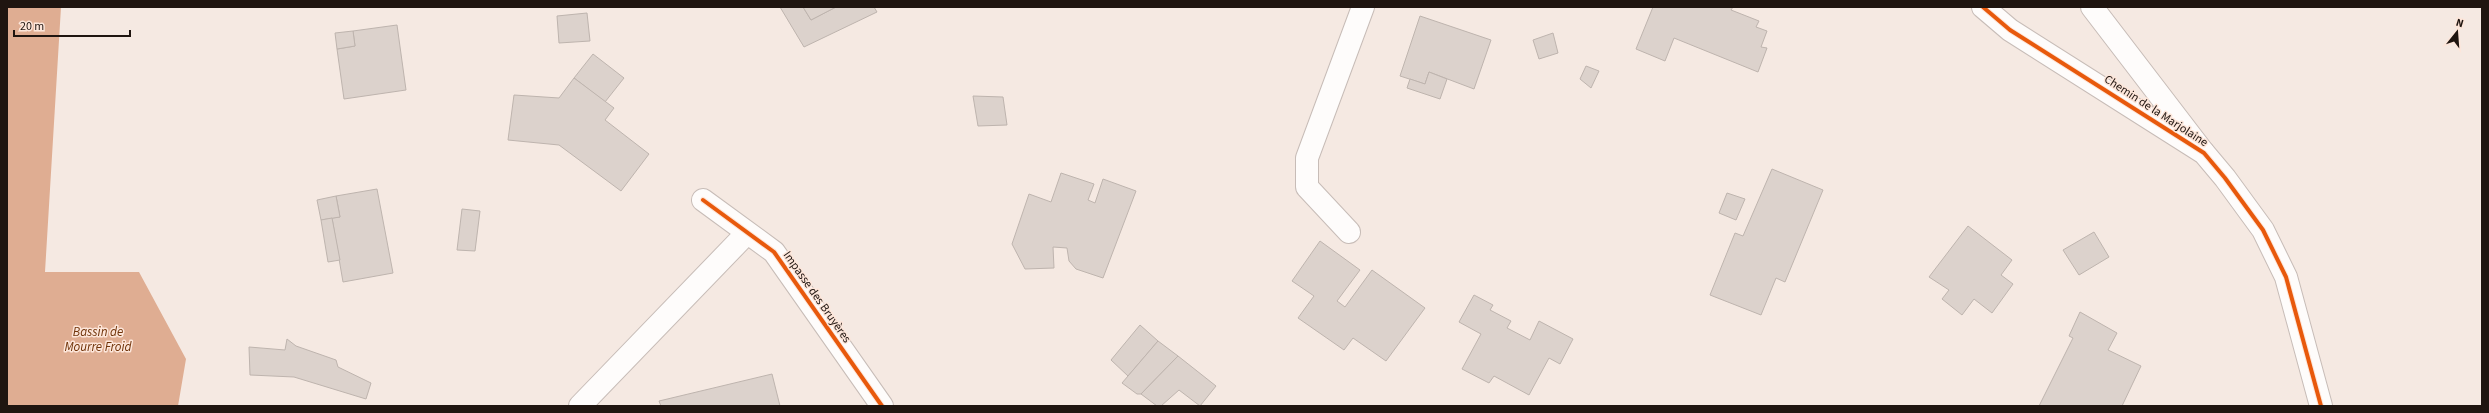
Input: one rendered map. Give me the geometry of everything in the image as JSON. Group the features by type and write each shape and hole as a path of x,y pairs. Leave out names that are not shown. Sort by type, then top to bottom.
{"street":[{"path":"1349,232 1307,187 1307,158 1363,7"},
{"name":"Chemin de la Marjolaine","path":"1983,7 2010,30 2204,153 2263,230 2286,277 2321,406"},
{"path":"2092,7 2204,153"},
{"name":"Impasse des Bruyères","path":"703,200 774,252 882,406"},
{"path":"580,406 747,233"}],"water":[{"name":"Bassin de Mourre Froid","path":"7,7 61,7 45,272 139,272 186,359 178,406 7,406"}],"building":[{"path":"780,7 803,7 811,20 836,7 874,7 877,12 804,47"},
{"path":"803,7 836,7 811,20"},
{"path":"1653,7 1733,7 1731,10 1759,21 1756,27 1767,31 1761,47 1767,48 1758,72 1674,38 1665,61 1636,49"},
{"path":"587,13 590,41 559,43 557,16"},
{"path":"1420,16 1491,40 1474,89 1429,72 1425,84 1400,76"},
{"path":"397,25 406,90 344,99 337,49 355,46 353,31"},
{"path":"353,31 355,46 337,49 335,33"},
{"path":"1553,33 1558,53 1539,59 1533,40"},
{"path":"593,54 624,78 605,102 574,78"},
{"path":"1586,66 1599,71 1591,88 1580,79"},
{"path":"1429,72 1447,79 1440,99 1407,88 1410,79 1425,84"},
{"path":"574,78 614,108 605,120 649,154 621,191 559,145 508,140 514,95 559,98"},
{"path":"973,96 1003,97 1007,125 978,126"},
{"path":"1772,169 1823,190 1785,282 1776,278 1761,315 1710,295 1735,233 1743,236"},
{"path":"1061,173 1094,184 1088,200 1095,203 1103,179 1136,191 1103,278 1076,269 1069,261 1067,248 1053,247 1054,268 1025,269 1012,244 1029,194 1051,202"},
{"path":"377,189 393,273 343,282 332,218 340,217 336,196"},
{"path":"1727,193 1745,199 1736,220 1719,213"},
{"path":"336,196 340,217 321,220 317,200"},
{"path":"462,209 480,211 475,251 457,250"},
{"path":"332,218 340,260 328,262 321,220"},
{"path":"1968,226 2012,260 2001,275 2013,284 1992,313 1974,299 1962,315 1942,299 1949,290 1929,277"},
{"path":"2094,232 2109,257 2079,275 2063,250"},
{"path":"1320,241 1360,270 1337,301 1345,307 1372,270 1425,308 1386,361 1353,338 1344,350 1298,318 1314,296 1292,281"},
{"path":"1474,295 1493,305 1490,310 1511,321 1507,328 1530,340 1539,321 1573,339 1560,364 1549,358 1529,395 1494,376 1489,383 1462,369 1481,334 1459,322"},
{"path":"2080,312 2117,333 2108,350 2141,366 2122,406 2039,406 2073,338 2069,336"},
{"path":"1140,325 1158,341 1128,376 1111,360"},
{"path":"287,339 296,346 336,360 338,367 371,383 366,399 294,377 250,375 249,347 285,350"},
{"path":"1158,341 1178,356 1141,394 1137,394 1122,383"},
{"path":"1178,356 1216,386 1200,406 1179,390 1161,406 1157,406 1141,394"},
{"path":"772,374 780,406 661,406 659,401"}],"cycle path":[{"path":"1983,7 2010,30 2204,153 2225,178 2263,230 2286,277 2321,406"},
{"path":"703,200 774,252 882,406"}]}
